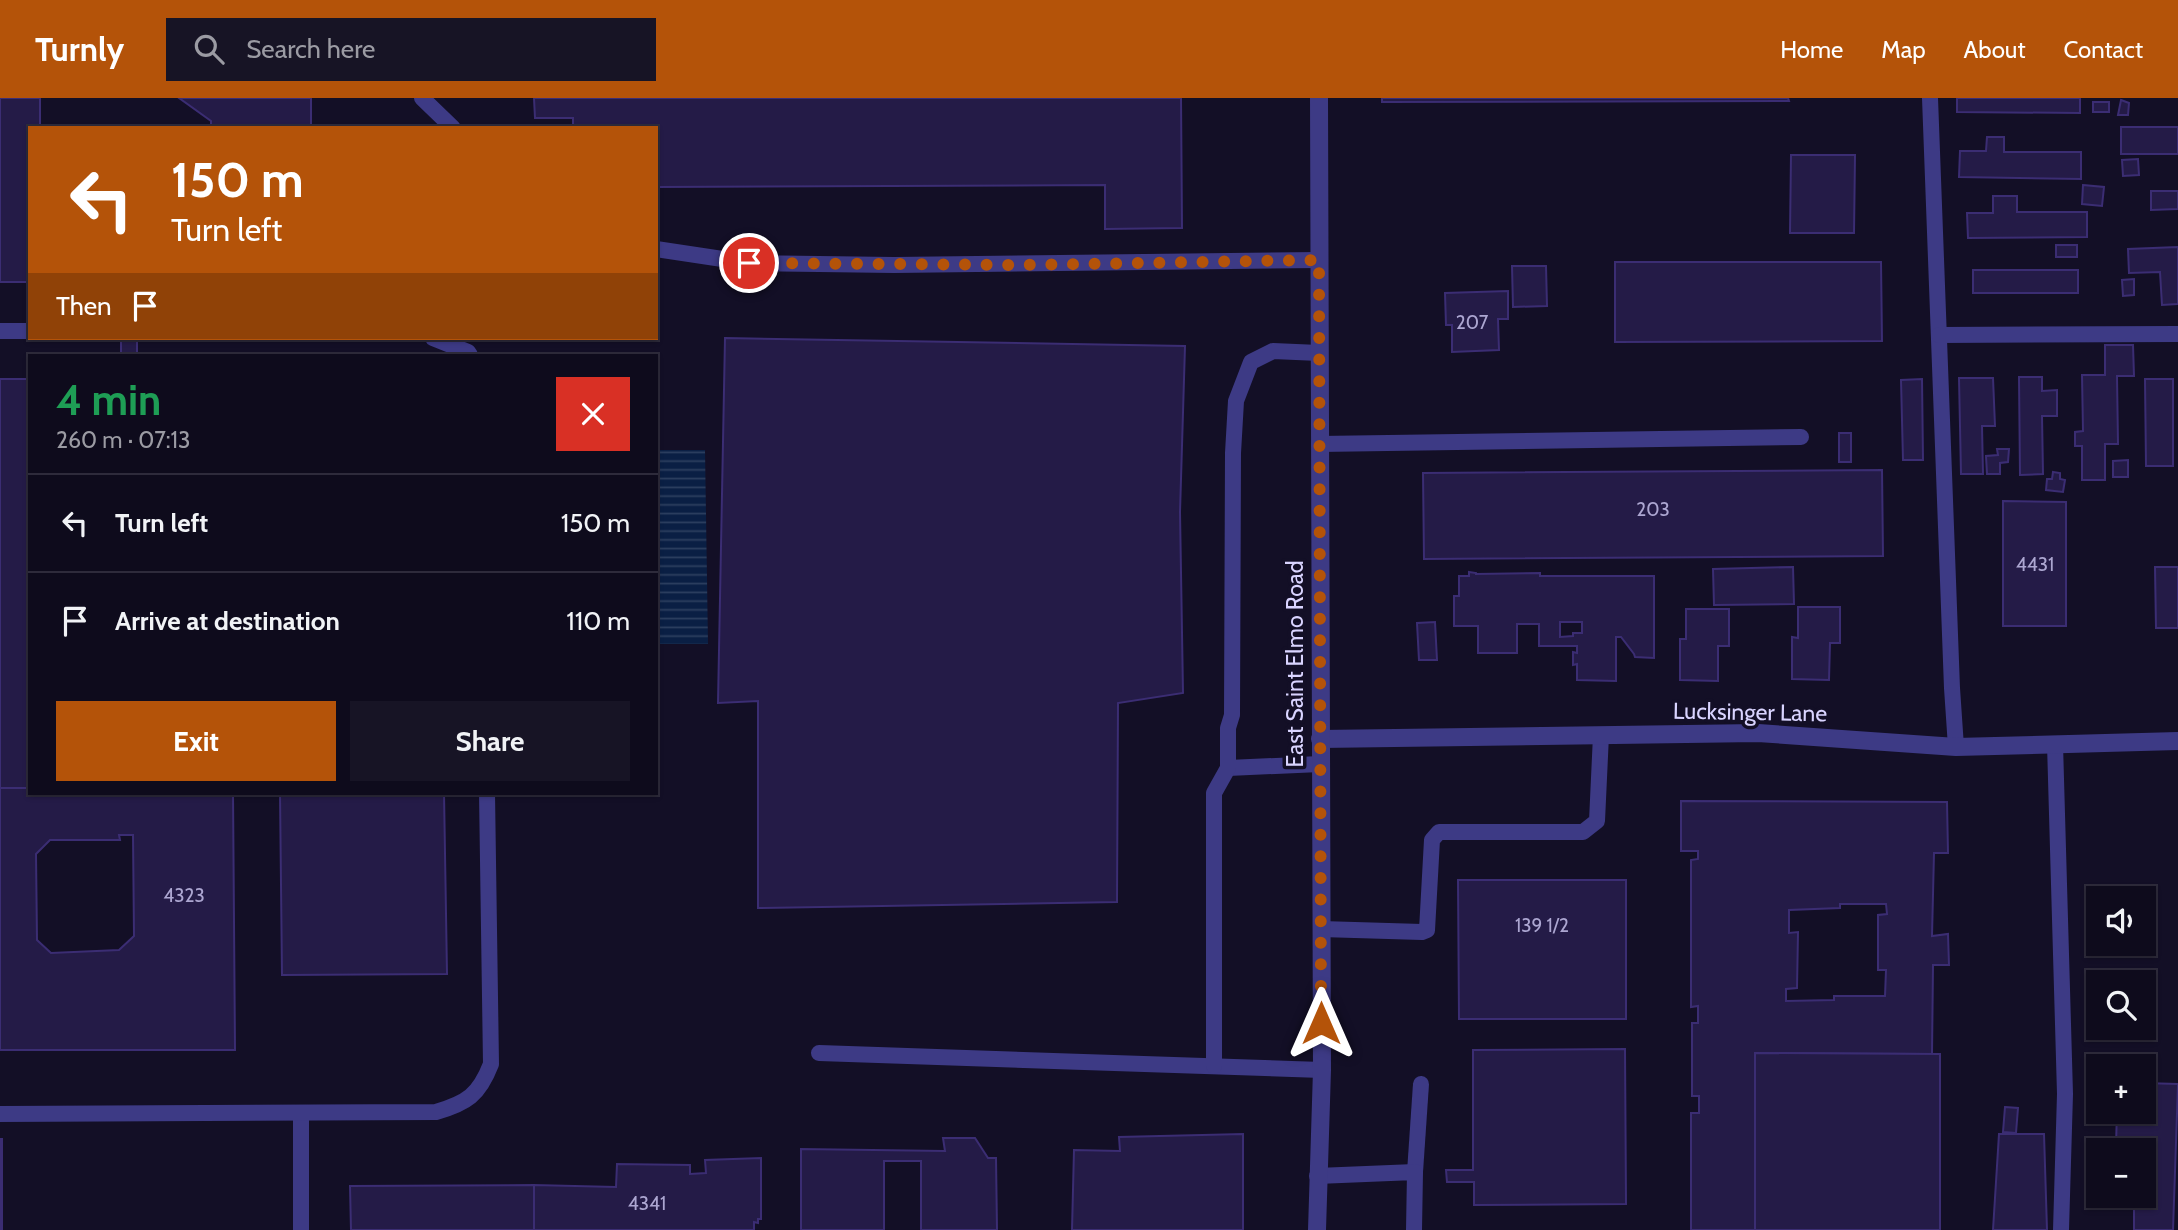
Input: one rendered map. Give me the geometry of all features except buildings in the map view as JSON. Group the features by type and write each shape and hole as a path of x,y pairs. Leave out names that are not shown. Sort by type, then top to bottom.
{"street":[{"name":"East Saint Elmo Road","path":"1317,1230 1322,1070 1319,98"},
{"name":"Lucksinger Lane","path":"1320,739 1758,733 1956,747 2178,741"}],"lane":[{"path":"422,98 451,126"},
{"path":"1930,98 1956,747"},
{"path":"658,250 749,263 894,265 1319,260"},
{"path":"0,331 28,331"},
{"path":"1939,335 2178,334"},
{"path":"438,340 469,354"},
{"path":"1213,1066 1214,793 1227,768 1231,715 1233,453 1236,401 1251,362 1273,351 1319,353"},
{"path":"1319,444 1801,437"},
{"path":"1321,929 1427,930 1432,840 1439,832 1583,832 1591,827 1597,821 1601,735"},
{"path":"2055,744 2064,1094 2061,1230"},
{"path":"1227,768 1320,764"},
{"path":"0,1114 436,1112 457,1106 474,1095 484,1082 491,1064 487,795"},
{"path":"819,1053 1322,1070"},
{"path":"1415,1230 1415,1172 1421,1084"},
{"path":"301,1113 301,1230"},
{"path":"1317,1176 1415,1172"}],"water":[{"path":"658,450 705,450 708,644 658,644"}],"route":[{"path":"749,263 1021,265 1319,260 1321,1023"}]}
